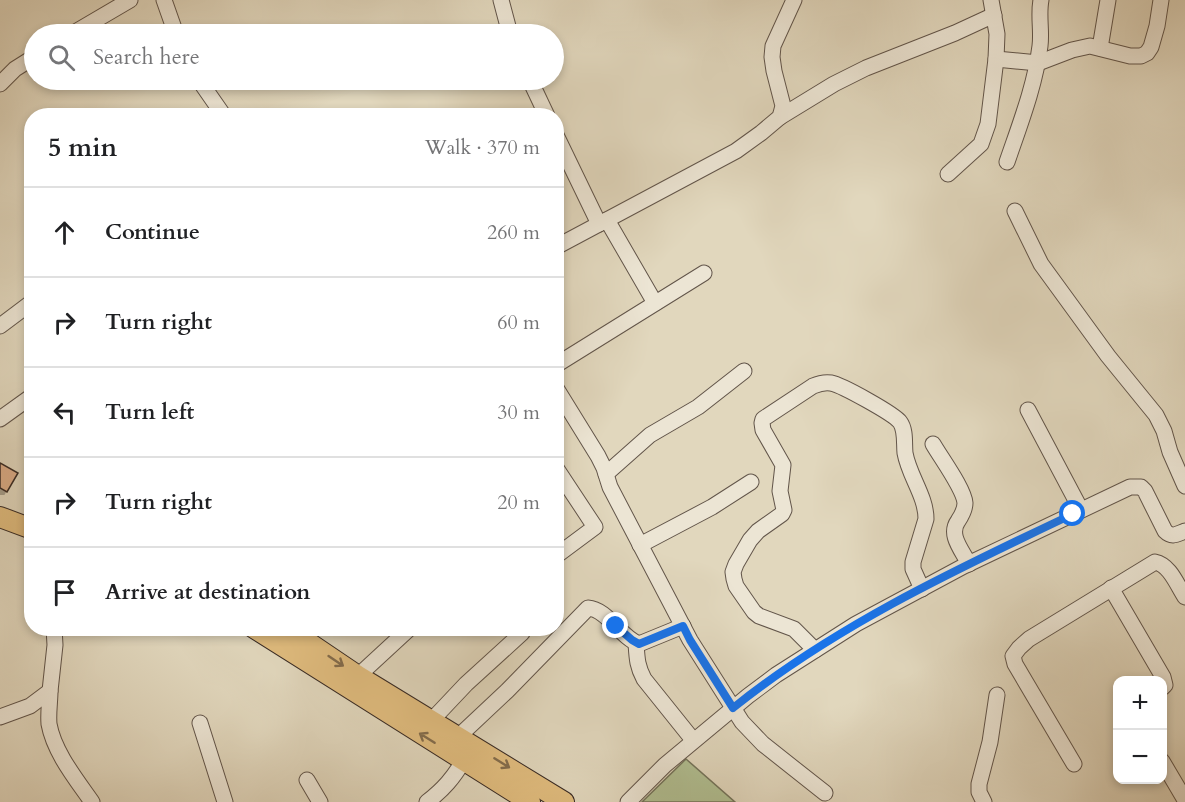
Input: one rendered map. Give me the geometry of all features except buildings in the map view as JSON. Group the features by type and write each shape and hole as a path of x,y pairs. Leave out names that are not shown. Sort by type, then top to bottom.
{"main road":[{"path":"0,505 24,512"},
{"path":"0,517 24,526"},
{"path":"269,636 354,682 432,720 564,802"},
{"path":"297,636 354,682 464,760 530,802"}],"street":[{"path":"89,24 130,0"},
{"path":"164,0 172,24"},
{"path":"501,0 507,24"},
{"path":"780,117 783,106 772,57 774,46 795,0"},
{"path":"1007,162 1038,63 1041,43 1041,0"},
{"path":"1100,48 1108,0"},
{"path":"996,59 1038,63 1090,46 1141,57 1151,47 1161,0"},
{"path":"564,243 736,150 762,133 780,117 834,84 866,68 955,33 992,7 997,34 988,124 981,144 948,174"},
{"path":"0,84 24,63"},
{"path":"206,90 218,108"},
{"path":"535,90 543,108"},
{"path":"564,150 603,222 655,303"},
{"path":"1015,211 1041,264 1108,356 1156,415 1185,486"},
{"path":"564,360 704,273"},
{"path":"0,326 24,308"},
{"path":"606,474 650,435 698,407 744,371"},
{"path":"815,650 794,629 765,619 753,612 736,586 733,572 735,564 750,540 784,510 780,491 783,465 763,430 763,419 813,386 822,383 838,385 890,414 902,425 908,463 926,512 913,562 913,569 922,589"},
{"path":"564,401 598,456 610,487 690,640 742,722 753,735 825,793"},
{"path":"0,419 24,402"},
{"path":"1028,410 1081,510"},
{"path":"933,444 961,491 965,502 963,513 953,531 969,564"},
{"path":"564,480 595,527 564,550"},
{"path":"640,545 711,507 751,482"},
{"path":"628,802 693,740 776,675 856,624 969,564 1130,487 1141,488 1145,491 1168,534 1175,535 1185,531"},
{"path":"1074,764 1015,663 1013,656 1018,648 1155,562 1162,563 1168,570 1185,597"},
{"path":"1112,588 1162,676"},
{"path":"564,633 588,608 592,607 636,643 643,644 683,626"},
{"path":"54,636 49,723 68,766 92,802"},
{"path":"354,682 402,636"},
{"path":"432,720 466,684 519,636"},
{"path":"458,737 561,636"},
{"path":"636,643 637,663 640,670 693,740"},
{"path":"0,717 30,706 50,691"},
{"path":"984,802 979,784 990,742 997,695"},
{"path":"200,723 225,802"},
{"path":"427,802 454,777 464,760"},
{"path":"1167,766 1180,778 1185,800"},
{"path":"307,780 320,802"}],"green space":[{"path":"686,759 735,802 642,802"}],"route":[{"path":"616,626 636,643 643,644 683,626 733,708 776,675 856,624 964,566 1073,514"}]}
